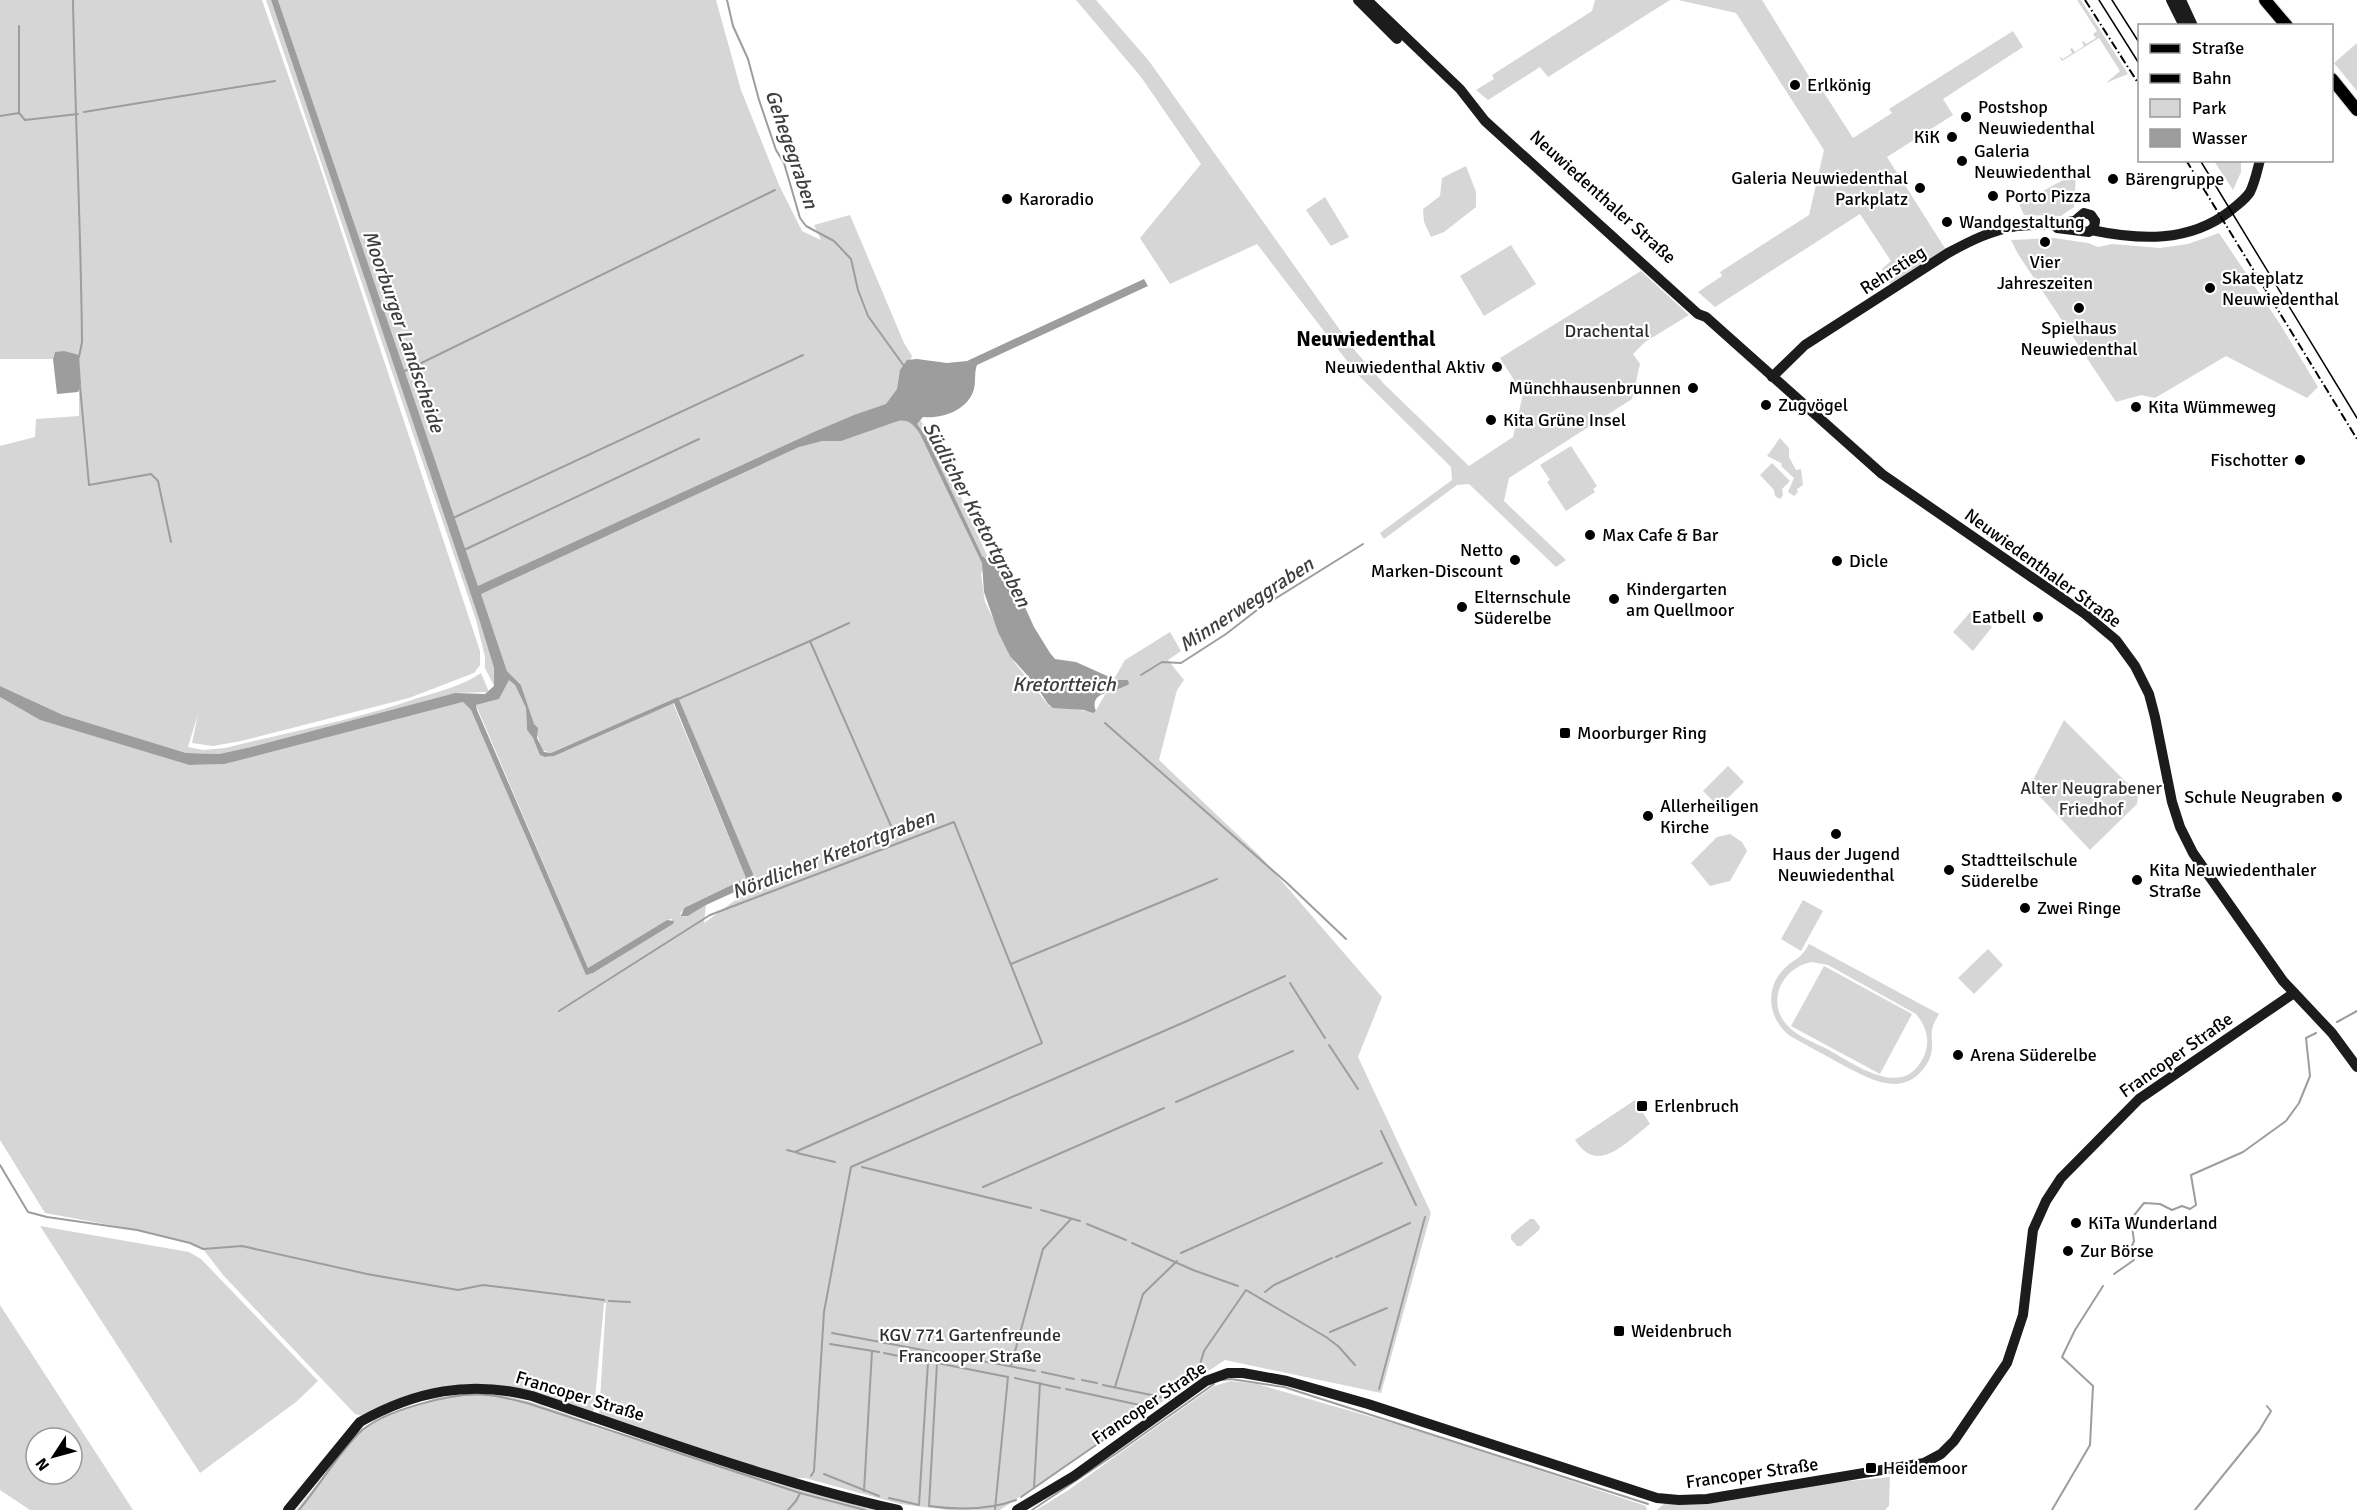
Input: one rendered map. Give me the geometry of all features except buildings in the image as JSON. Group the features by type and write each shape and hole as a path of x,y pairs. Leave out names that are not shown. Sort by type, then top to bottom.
{"main road":[{"name":"Neuwiedenthaler Straße","path":"1358,0 1455,94 1473,106"},
{"name":"Neuwiedenthaler Straße","path":"1367,0 1460,89 1485,121 1693,310 1706,317 1882,474 2085,614 2116,640 2135,666 2149,694 2156,717 2172,802 2186,840 2265,958 2332,1033 2357,1067"},
{"path":"2171,0 2183,24"},
{"path":"2181,0 2192,24"},
{"path":"2265,0 2285,24"},
{"path":"2333,81 2357,110"},
{"path":"2093,226 2125,235 2160,237 2190,232 2209,225 2240,203 2247,195 2253,184 2258,162"},
{"path":"2086,213 2093,217 2093,226 2086,232 2078,224 2079,216 2086,213"},
{"name":"Rehrstieg","path":"1772,376 1805,345 1948,253 1980,237 2016,226 2048,226 2065,230 2078,224"},
{"name":"Francoper Straße","path":"1017,1510 1074,1476 1206,1381 1228,1373 1257,1375 1327,1392 1643,1494 1669,1500 1707,1499 1924,1463 1941,1454 1954,1442 2005,1368 2023,1315 2033,1230 2046,1200 2061,1178 2139,1099 2294,993"},
{"name":"Francoper Straße","path":"288,1510 360,1422 376,1413 426,1395 479,1387 532,1396 790,1482 898,1510"}],"green space":[{"path":"0,0 262,0 319,164 480,651 480,665 474,673 409,698 241,741 213,746 192,743 198,714 188,747 203,750 225,748 348,719 452,687 481,673 489,692 455,693 219,754 186,753 63,715 0,686 0,446 35,437 36,419 79,416 79,355 55,352 53,359 0,359"},
{"path":"266,0 271,0 479,619 494,668 494,686 485,668 485,657 476,620"},
{"name":"KGV 771 Gartenfreunde Francooper Straße","path":"278,0 716,0 741,90 779,185 802,231 821,240 814,225 850,215 904,343 912,356 894,404 824,428 917,416 936,441 988,558 981,574 985,602 1015,663 1049,706 1095,712 1125,660 1170,632 1181,651 1168,660 1184,680 1177,690 1159,760 1261,857 1382,997 1358,1057 1431,1213 1381,1393 1225,1360 1000,1510 948,1510 900,1504 805,1478 790,1478 599,1416 606,1303 604,1303 592,1413 502,1386 464,1384 363,1416 355,1414 223,1275 203,1249 190,1243 137,1230 45,1213 0,1140 0,697 40,720 189,765 225,764 463,702 471,710 586,974 593,973 673,924 672,919 588,968 476,705 499,699 509,679 515,685 526,708 527,730 542,756 549,757 673,703 746,878 684,908 680,914 688,916 706,905 704,923 756,885 678,697 551,753 542,750 521,685 507,671"},
{"name":"Drachental","path":"1076,0 1096,0 1149,61 1352,347 1384,384 1469,466 1513,437 1523,394 1500,358 1641,271 1689,315 1645,342 1633,354 1640,364 1632,399 1509,478 1504,501 1566,560 1556,567 1469,484 1457,485 1384,539 1380,533 1452,480 1451,467 1357,374 1257,244 1170,284 1140,238 1201,164 1141,77"},
{"path":"1595,0 1670,0 1548,77 1540,67 1488,100 1476,90 1494,79 1492,75 1592,11"},
{"path":"1678,0 1762,0 1810,78 1819,85 1853,138 1892,113 1889,109 2013,31 2023,47 1943,99 1953,115 1887,157 1948,253 1893,288 1882,269 1891,261 1860,214 1715,307 1698,292 1722,276 1720,272 1809,215 1824,150 1736,13"},
{"path":"2077,0 2081,0 2128,74 2106,83 2120,71 2099,38 2062,61 2059,56 2063,59 2072,53 2070,49 2072,48 2075,52 2084,46 2082,42 2086,44 2096,38 2093,34 2097,31"},
{"path":"2357,43 2357,91 2334,63"},
{"path":"2215,162 2241,162 2241,172 2233,190"},
{"path":"1466,166 1476,192 1476,207 1444,232 1431,237 1424,222 1423,209 1440,196 1442,178"},
{"path":"2076,173 2074,207 2061,216 2024,215 2019,204"},
{"path":"1325,197 1349,237 1331,246 1306,210"},
{"path":"2219,233 2280,324 2318,387 2307,398 2226,356 2155,398 2141,395 2116,402 2011,240 2054,238 2088,243 2098,247 2112,244 2160,248 2188,244"},
{"path":"1511,245 1536,284 1484,316 1460,276"},
{"path":"1780,438 1789,448 1789,457 1796,470 1801,469 1803,485 1797,489 1798,492 1794,496 1788,492 1794,478 1782,467 1781,463 1767,456"},
{"path":"1571,446 1597,486 1593,489 1595,492 1566,511 1547,482 1550,480 1540,465"},
{"path":"1772,463 1790,481 1782,489 1783,495 1780,499 1775,496 1774,490 1760,475"},
{"path":"1973,609 1992,627 1973,651 1953,632"},
{"name":"Alter Neugrabener Friedhof","path":"2064,720 2138,794 2137,804 2090,850 2030,786"},
{"path":"1728,766 1744,782 1719,807 1703,791"},
{"path":"1730,834 1742,842 1747,851 1730,881 1710,886 1691,863 1717,837"},
{"path":"1803,900 1823,911 1801,951 1781,939"},
{"path":"1809,944 1939,1014 1932,1030 1930,1057 1919,1074 1908,1081 1897,1084 1874,1080 1790,1036 1783,1029 1777,1022 1771,1004 1773,987 1783,970 1806,950","holes":["1812,962 1828,965 1916,1014 1925,1029 1927,1045 1924,1056 1915,1069 1905,1076 1892,1078 1879,1076 1806,1039 1786,1024 1780,1015 1778,1005 1778,995 1786,977 1793,970"]},
{"path":"1988,949 2003,965 1974,994 1958,978"},
{"path":"1824,966 1912,1014 1880,1074 1791,1026"},
{"path":"1635,1100 1650,1124 1622,1146 1603,1156 1593,1155 1584,1150 1575,1140"},
{"path":"1530,1219 1534,1219 1540,1227 1539,1230 1521,1246 1517,1246 1511,1239 1511,1235"},
{"path":"40,1226 189,1252 201,1259 318,1381 296,1402 200,1473"},
{"path":"0,1305 79,1426 24,1426 24,1486 84,1486 84,1434 133,1510 30,1510 0,1490"},
{"path":"1231,1381 1257,1384 1434,1435 1646,1506 1647,1510 1036,1510 1067,1491 1214,1386"},
{"path":"478,1392 507,1396 536,1404 592,1423 592,1426 775,1483 878,1510 296,1510 361,1429 383,1416 436,1398"},
{"path":"1890,1477 1889,1506 1885,1510 1657,1510 1665,1503 1758,1490"}],"water":[{"name":"Kretortteich","path":"271,0 278,0 478,586 814,432 886,404 897,389 900,370 907,360 947,363 967,361 1144,279 1148,286 977,365 974,389 966,403 946,415 923,417 917,424 926,437 982,556 1014,583 1034,627 1050,653 1055,659 1076,662 1116,680 1128,680 1129,684 1099,696 1095,704 1096,711 1093,713 1084,710 1053,708 1048,704 1035,684 1010,656 998,632 984,592 982,563 920,434 913,425 905,421 898,421 841,441 822,441 799,447 481,594 507,671 521,685 534,724 538,728 537,738 544,752 551,753 678,697 753,874 752,884 688,916 681,916 684,908 746,878 674,703 554,756 545,757 540,755 527,730 526,708 515,685 509,680 499,699 476,705 477,710 588,968 667,920 674,921 673,924 593,973 586,975 471,710 463,702 225,764 189,765 40,720 0,697 0,686 63,715 186,753 219,754 455,693 485,694 494,686 494,668 479,619"},
{"path":"64,351 79,355 81,384 78,392 57,394 53,359 55,352"}],"waterway":[{"path":"73,0 82,342 79,357"},
{"name":"Gehegegraben","path":"727,0 733,26 748,59 759,100 776,150 784,163 800,218 806,226 834,241 851,259 858,290 868,316 904,366"},
{"path":"19,26 19,113"},
{"path":"84,112 275,81"},
{"path":"0,116 19,113 25,120 78,114"},
{"name":"Moorburger Landscheide","path":"405,371 775,190"},
{"path":"453,518 803,355"},
{"path":"80,386 89,485 151,474 158,481 171,542"},
{"path":"464,550 699,439"},
{"name":"Minnerweggraben","path":"1141,675 1162,662 1181,663 1226,634 1257,610 1363,544"},
{"path":"810,641 849,623"},
{"path":"676,700 810,641 891,826"},
{"name":"Südlicher Kretortgraben","path":"1105,723 1287,883 1346,939"},
{"name":"Nördlicher Kretortgraben","path":"559,1011 710,915 954,822 1042,1043 795,1152 787,1150"},
{"path":"1011,964 1217,879"},
{"path":"811,1476 814,1471 824,1312 851,1167 1285,976"},
{"path":"1290,983 1325,1038"},
{"path":"2337,1022 2357,1011"},
{"path":"2114,1274 2134,1260 2131,1248 2134,1241 2131,1219 2144,1203 2160,1204 2172,1210 2182,1206 2190,1209 2196,1205 2191,1175 2243,1152 2286,1121 2299,1103 2310,1076 2306,1038 2316,1033"},
{"path":"1329,1045 1358,1089"},
{"path":"1176,1102 1293,1051"},
{"path":"983,1187 1164,1108"},
{"path":"1381,1131 1416,1205"},
{"path":"797,1153 835,1162"},
{"path":"1181,1253 1382,1163"},
{"path":"0,1165 28,1212 47,1217 137,1230 190,1243 203,1249 242,1246 367,1274 458,1290 483,1285 604,1300"},
{"path":"862,1167 1031,1208"},
{"path":"1041,1210 1080,1221"},
{"path":"1379,1389 1425,1217"},
{"path":"1011,1366 1043,1249 1071,1219"},
{"path":"1336,1257 1410,1223"},
{"path":"1087,1224 1126,1240"},
{"path":"1132,1243 1193,1270 1238,1286"},
{"path":"1265,1292 1274,1285 1332,1258"},
{"path":"1115,1387 1143,1294 1177,1261"},
{"path":"2052,1510 2090,1445 2093,1386 2062,1357 2075,1330 2103,1286"},
{"path":"1164,1397 1198,1371 1204,1351 1246,1290 1326,1337 1338,1346 1355,1365"},
{"path":"609,1301 630,1302"},
{"path":"1330,1332 1387,1308"},
{"path":"832,1333 1035,1371"},
{"path":"830,1344 879,1352"},
{"path":"864,1491 872,1351"},
{"path":"884,1353 928,1362 919,1505 889,1498"},
{"path":"995,1509 1008,1377 937,1363 929,1506 973,1508 995,1506 1006,1503 1016,1500"},
{"path":"1042,1372 1074,1379"},
{"path":"1015,1378 1060,1388"},
{"path":"1222,1380 1231,1379 1284,1387 1648,1504"},
{"path":"1082,1380 1097,1383"},
{"path":"1034,1488 1040,1383"},
{"path":"1032,1510 1214,1384"},
{"path":"1103,1385 1156,1396"},
{"path":"1021,1497 1145,1411 1144,1406 1066,1389"},
{"path":"299,1510 350,1443 369,1425 400,1410 419,1404 456,1396 473,1395 497,1396 527,1403 800,1493 865,1510"},
{"path":"1160,1397 1169,1399"},
{"path":"2195,1510 2259,1431 2271,1411 2267,1406"},
{"path":"824,1474 879,1496"},
{"path":"788,1510 800,1493"}],"tram line":[{"path":"2099,0 2138,62"},
{"path":"2112,0 2138,41"},
{"path":"2201,162 2357,418"}],"railway":[{"path":"2085,0 2138,83"},
{"path":"2187,162 2357,439"}],"place":[{"name":"Erlkönig","path":"1795,85"},
{"name":"Postshop Neuwiedenthal","path":"1966,117"},
{"name":"KiK","path":"1952,137"},
{"name":"Galeria Neuwiedenthal","path":"1962,161"},
{"name":"Bärengruppe","path":"2113,179"},
{"name":"Galeria Neuwiedenthal Parkplatz","path":"1920,188"},
{"name":"Porto Pizza","path":"1993,196"},
{"name":"Karoradio","path":"1007,199"},
{"name":"Wandgestaltung","path":"1947,222"},
{"name":"Vier Jahreszeiten","path":"2045,242"},
{"name":"Skateplatz Neuwiedenthal","path":"2210,288"},
{"name":"Spielhaus Neuwiedenthal","path":"2079,308"},
{"name":"Neuwiedenthal Aktiv","path":"1497,367"},
{"name":"Münchhausenbrunnen","path":"1693,388"},
{"name":"Zugvögel","path":"1766,405"},
{"name":"Kita Wümmeweg","path":"2136,407"},
{"name":"Kita Grüne Insel","path":"1491,420"},
{"name":"Fischotter","path":"2300,460"},
{"name":"Max Cafe & Bar","path":"1590,535"},
{"name":"Netto Marken-Discount","path":"1515,560"},
{"name":"Dicle","path":"1837,561"},
{"name":"Kindergarten am Quellmoor","path":"1614,599"},
{"name":"Elternschule Süderelbe","path":"1462,607"},
{"name":"Eatbell","path":"2038,617"},
{"name":"Moorburger Ring","path":"1565,733"},
{"name":"Schule Neugraben","path":"2337,797"},
{"name":"Allerheiligen Kirche","path":"1648,816"},
{"name":"Haus der Jugend Neuwiedenthal","path":"1836,834"},
{"name":"Stadtteilschule Süderelbe","path":"1949,870"},
{"name":"Kita Neuwiedenthaler Straße","path":"2137,880"},
{"name":"Zwei Ringe","path":"2025,908"},
{"name":"Arena Süderelbe","path":"1958,1055"},
{"name":"Erlenbruch","path":"1642,1106"},
{"name":"KiTa Wunderland","path":"2076,1223"},
{"name":"Zur Börse","path":"2068,1251"},
{"name":"Weidenbruch","path":"1619,1331"},
{"name":"Heidemoor","path":"1871,1468"}],"district":[{"name":"Neuwiedenthal","path":"1366,339"}]}
